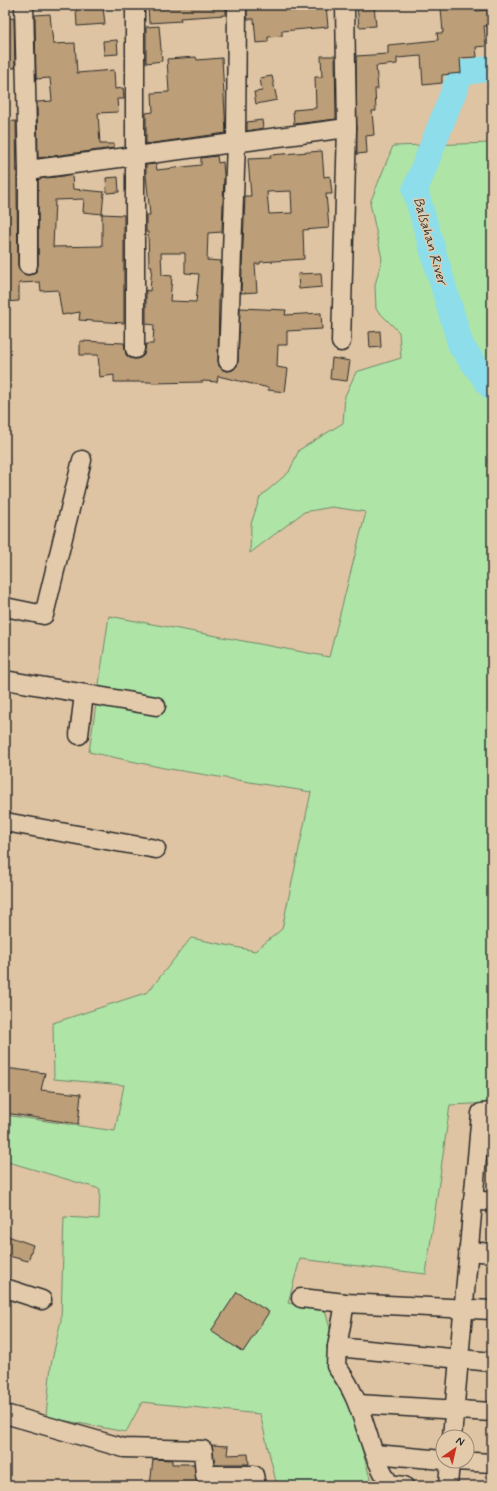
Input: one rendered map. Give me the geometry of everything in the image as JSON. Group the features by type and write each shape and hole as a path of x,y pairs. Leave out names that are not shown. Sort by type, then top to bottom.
{"street":[{"path":"24,5 28,170 28,266"},
{"path":"135,5 135,349"},
{"path":"228,361 236,142 237,5"},
{"path":"341,342 347,128 345,5"},
{"path":"28,170 347,128"},
{"path":"5,607 44,614 82,460"},
{"path":"5,680 156,706"},
{"path":"79,735 84,694"},
{"path":"5,822 156,849"},
{"path":"453,1429 473,1200 485,1149 481,1113 492,1112"},
{"path":"473,1200 492,1202"},
{"path":"468,1251 492,1253"},
{"path":"5,1288 42,1300"},
{"path":"301,1298 345,1303 492,1310"},
{"path":"345,1303 337,1347 336,1366 347,1380 358,1404 374,1454 388,1484 404,1486"},
{"path":"337,1347 492,1362"},
{"path":"358,1404 492,1412"},
{"path":"5,1414 124,1448 204,1450 205,1474 254,1475 256,1486"},
{"path":"374,1454 435,1459"},
{"path":"475,1462 492,1463"},
{"path":"448,1486 449,1469"}],"green space":[{"path":"492,143 492,1103 450,1105 426,1274 300,1259 288,1303 325,1310 372,1486 277,1486 260,1414 142,1402 126,1432 46,1417 51,1365 61,1320 64,1217 99,1219 100,1189 5,1161 5,1115 115,1131 124,1085 54,1079 53,1023 148,992 191,938 255,951 282,929 311,792 164,768 89,752 109,616 329,657 366,512 332,507 304,512 250,553 251,524 260,497 289,472 299,450 343,423 345,396 356,372 401,358 399,332 376,309 375,285 382,259 370,203 393,146"}],"building":[{"path":"148,5 226,5 226,15 180,18 181,21 149,23"},
{"path":"247,5 326,5 328,27 282,31 282,36 268,37 268,42 256,43 254,19 247,19"},
{"path":"357,5 374,5 376,26 359,27"},
{"path":"450,5 468,5 468,9 474,8 475,11 488,10 488,15 492,15 492,26 484,26 486,46 476,47 477,57 460,58 461,73 442,75 442,83 423,85 421,56 397,58 397,64 376,66 378,89 375,89 376,111 372,111 374,135 366,136 367,153 357,154 356,56 388,54 388,45 438,40 437,33 443,33 441,8 450,8"},
{"path":"103,7 105,24 77,26 76,9"},
{"path":"50,14 53,44 75,43 77,73 114,70 115,89 123,88 124,99 117,99 118,112 98,113 100,144 114,144 114,148 38,158 37,102 52,101 50,78 36,79 35,15"},
{"path":"14,18 15,68 5,68 5,19"},
{"path":"159,26 162,61 146,63 146,27"},
{"path":"117,40 118,54 104,55 103,41"},
{"path":"321,56 335,56 336,119 294,124 293,110 316,108 315,77 322,77"},
{"path":"196,57 197,60 222,58 226,133 146,144 146,113 153,112 152,93 169,92 167,59"},
{"path":"272,76 277,100 256,104 254,92 262,91 260,78"},
{"path":"262,120 263,128 247,131 247,122"},
{"path":"16,121 19,270 23,274 28,275 34,274 37,270 38,179 72,175 73,189 104,192 102,214 124,215 124,323 79,320 80,312 62,315 58,290 41,291 40,282 19,283 19,301 5,302 5,122","holes":["84,199 83,212 102,214 102,246 53,247 55,200"]},
{"path":"322,151 324,177 330,176 332,194 326,194 329,228 303,230 304,259 260,262 260,264 255,264 257,292 241,293 245,196 251,196 248,159 271,158 270,155","holes":["291,191 292,213 269,214 267,192"]},
{"path":"217,156 218,163 223,162 222,232 208,233 207,260 221,261 219,295 219,366 223,370 228,371 233,370 237,366 240,308 286,310 285,315 321,313 322,329 287,331 287,345 278,345 277,367 288,369 285,392 268,390 269,388 218,376 217,382 114,382 114,375 100,377 98,355 80,355 80,341 124,343 126,355 135,359 144,355 146,344 153,344 154,325 146,324 146,290 150,291 152,266 149,266 148,232 146,232 146,215 150,215 146,165 156,164 157,170 201,165 201,158","holes":["161,253 185,253 185,273 199,274 196,302 170,301 172,276 162,275"]},
{"path":"118,177 119,192 107,193 106,178"},
{"path":"321,273 322,287 299,289 298,274"},
{"path":"380,331 381,347 370,348 369,332"},
{"path":"332,358 350,361 347,381 330,379"},
{"path":"5,1068 45,1073 41,1090 81,1094 78,1124 5,1113"},
{"path":"5,1235 33,1245 28,1261 5,1255"},
{"path":"237,1292 269,1312 243,1352 211,1331"},
{"path":"212,1445 228,1446 227,1455 248,1454 249,1464 215,1464"},
{"path":"153,1459 172,1460 172,1464 194,1464 196,1481 200,1484 217,1486 150,1486"}],"waterway":[{"name":"Balsahan River","path":"492,68 461,73 415,190 461,346 492,388"}]}
